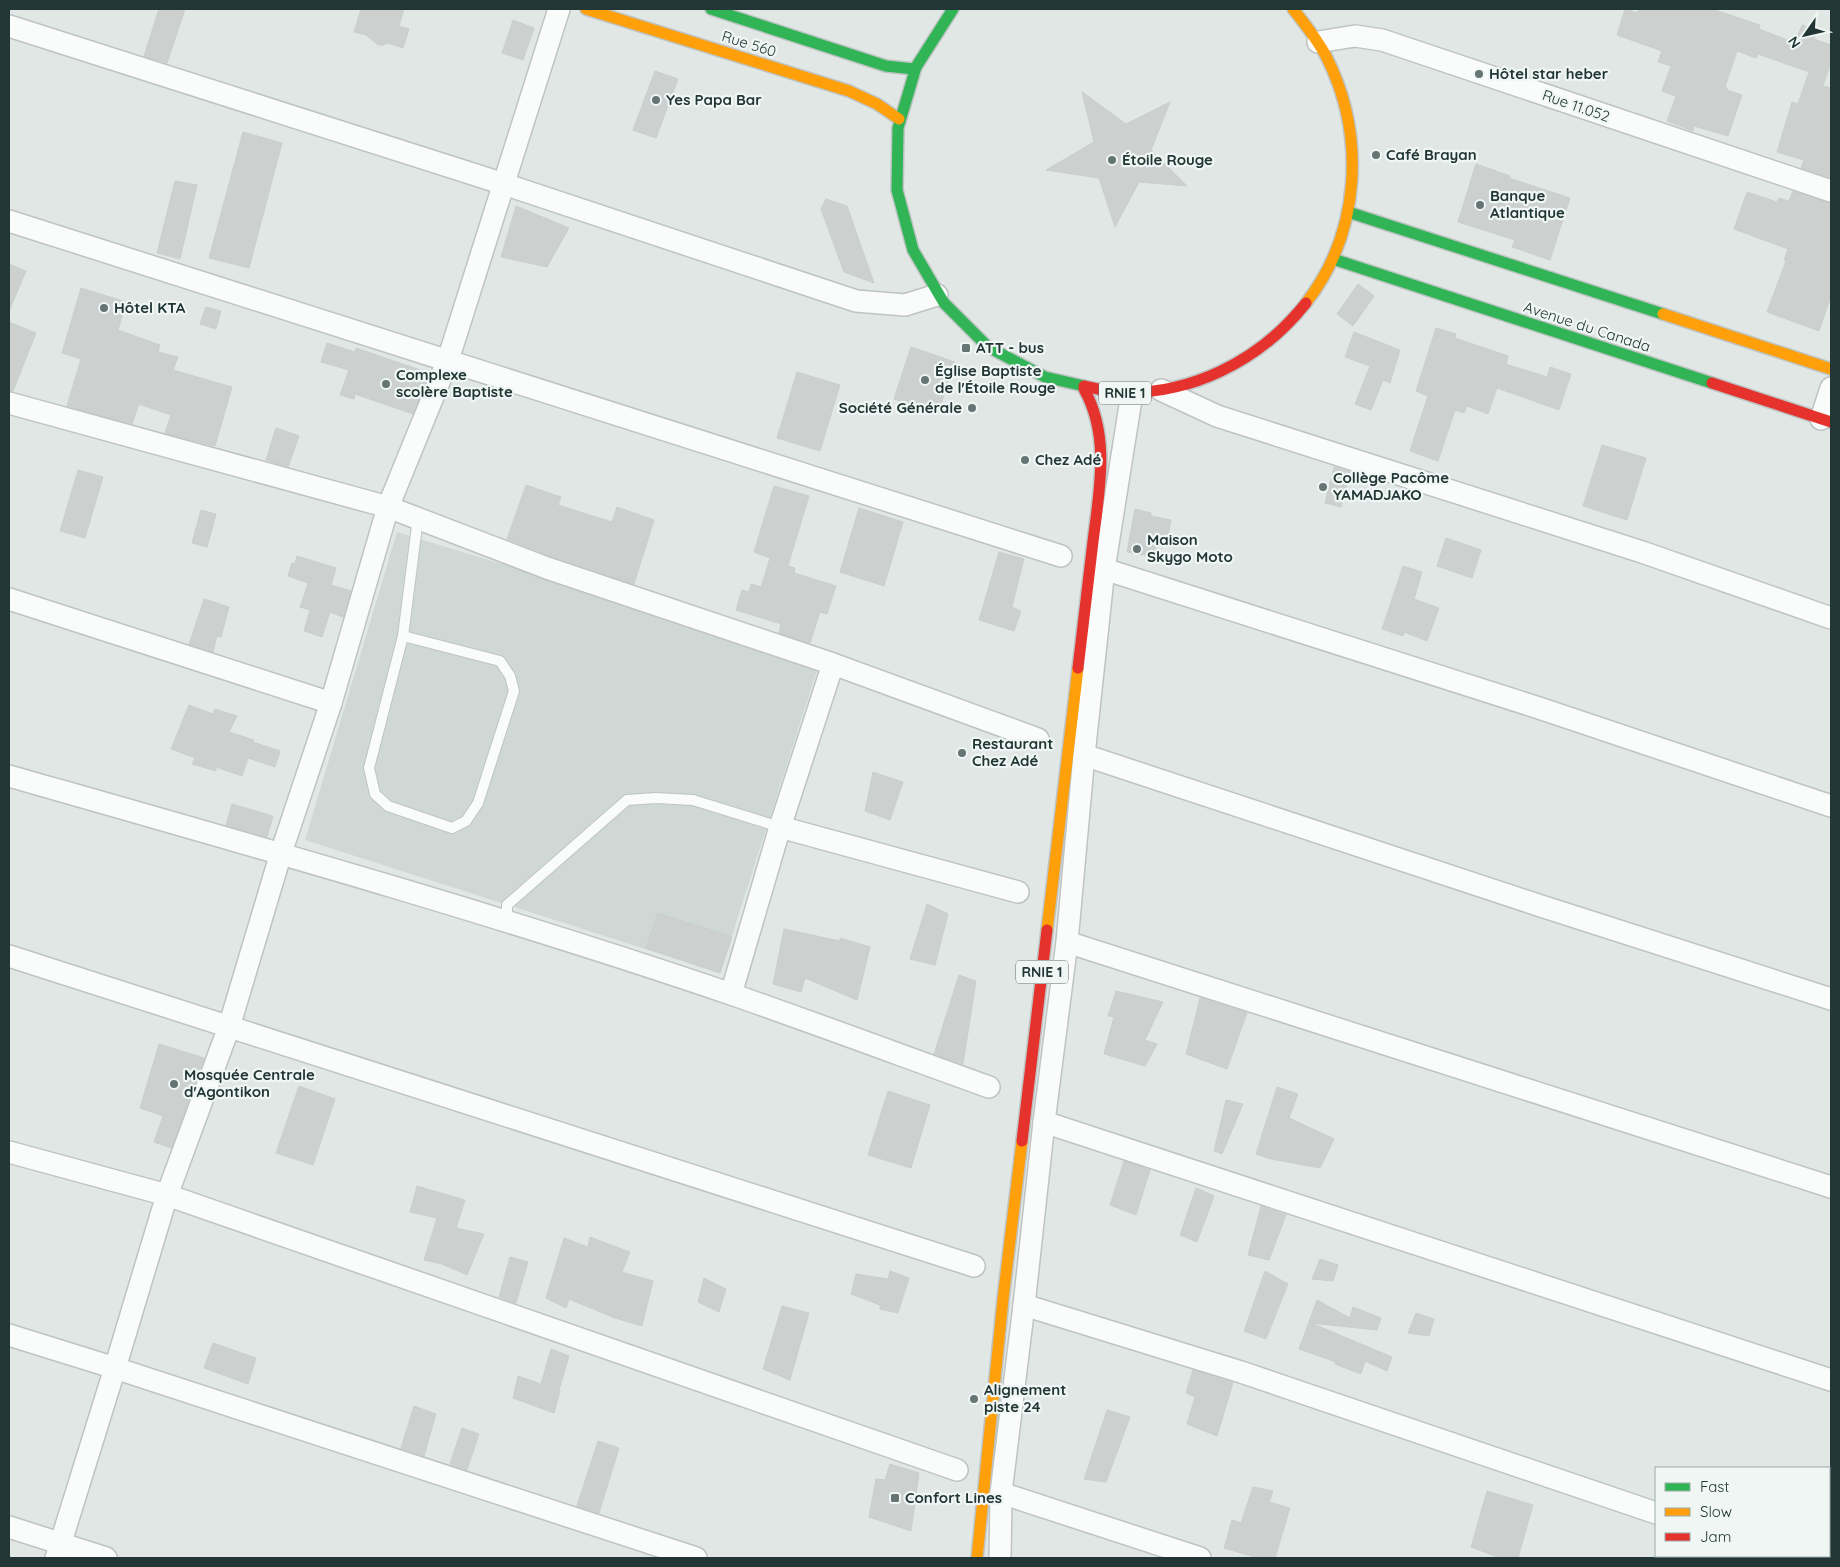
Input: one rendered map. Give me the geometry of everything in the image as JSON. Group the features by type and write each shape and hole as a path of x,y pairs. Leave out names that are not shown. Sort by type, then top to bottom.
{"main road":[{"name":"Rue 560","path":"586,9 849,91 877,104 899,118"},
{"name":"Rue 560","path":"711,9 886,66 914,69"},
{"name":"RNIE 1","path":"953,9 927,44 914,69 899,118 895,160 897,190 900,211 908,240 916,259 937,295 965,328 999,355 1052,381 1084,389 1132,393 1190,384 1218,373 1257,351 1280,332 1301,310 1318,286 1333,259 1348,212 1353,168 1350,124 1338,81 1318,42 1293,9"},
{"path":"1348,212 1831,369"},
{"name":"Avenue du Canada","path":"1333,259 1826,421"},
{"name":"RNIE 1","path":"977,1558 1003,1299 1102,464 1102,441 1097,415 1084,389"}],"street":[{"path":"57,1551 115,1368 167,1194 229,1027 281,853 331,702 388,507 448,360 559,9"},
{"path":"9,26 504,184 856,301 905,305 937,295"},
{"name":"Rue 11.052","path":"1318,42 1355,36 1382,40 1831,191"},
{"path":"9,221 1061,556"},
{"path":"1826,421 1831,388"},
{"path":"1161,390 1217,416 1642,552 1831,618"},
{"path":"1000,1558 1001,1493 1067,942 1104,569 1132,393"},
{"path":"9,403 388,507 547,568 833,664 1038,739"},
{"path":"1104,569 1540,708 1831,806"},
{"path":"9,599 331,702"},
{"path":"731,994 780,827 833,664"},
{"path":"1084,756 1831,999"},
{"path":"9,776 281,853 507,922 731,994 989,1087"},
{"path":"780,827 1018,892"},
{"path":"1067,942 1831,1187"},
{"path":"9,956 974,1266"},
{"path":"1044,1122 1831,1380"},
{"path":"9,1152 167,1194 956,1470"},
{"path":"1024,1305 1241,1372 1655,1513"},
{"path":"9,1335 696,1558"},
{"path":"1001,1493 1200,1558"},
{"path":"9,1527 57,1551 106,1558"}],"lane":[{"path":"403,636 500,661 510,676 514,691 478,803 466,821 452,828 388,806 375,794 369,768 403,636 418,518"},
{"path":"507,922 507,905 628,800 656,798 693,800 780,827"}],"shaded area":[{"path":"397,532 820,661 720,973 305,840"}],"building":[{"path":"159,9 185,9 167,63 144,56"},
{"path":"361,9 404,9 399,26 409,29 403,48 388,43 378,45 366,35 354,32"},
{"path":"1625,9 1637,13 1638,9 1712,9 1760,25 1759,29 1795,43 1802,25 1817,30 1814,39 1831,45 1831,62 1823,86 1831,88 1831,178 1801,168 1804,160 1777,152 1792,102 1798,104 1809,72 1758,54 1756,58 1737,51 1725,87 1727,90 1742,95 1728,136 1694,126 1693,131 1667,121 1676,96 1662,91 1671,66 1658,62 1662,51 1617,35"},
{"path":"513,20 534,28 523,60 502,53"},
{"path":"655,71 678,79 656,138 633,130"},
{"name":"Étoile Rouge","path":"1082,92 1126,124 1170,102 1151,150 1187,186 1139,182 1115,227 1099,178 1046,170 1094,142"},
{"path":"243,132 282,143 249,268 209,258"},
{"path":"1476,164 1510,176 1509,178 1570,198 1550,260 1512,247 1515,240 1458,222"},
{"path":"175,181 197,185 180,259 157,253"},
{"path":"1793,191 1831,203 1831,296 1819,331 1767,312 1786,261 1784,260 1788,249 1734,229 1747,192 1777,202 1779,198 1789,201"},
{"path":"826,199 847,206 874,283 844,272 821,209"},
{"path":"516,206 569,228 547,267 501,257"},
{"path":"9,264 26,271 9,311"},
{"path":"1358,284 1374,296 1353,326 1337,314"},
{"path":"81,288 126,302 118,330 160,345 158,352 178,357 173,370 232,387 215,446 165,433 171,415 139,404 132,424 67,406 81,359 62,353"},
{"path":"206,307 221,311 216,329 200,324"},
{"path":"9,322 36,333 13,391 9,391"},
{"path":"1436,328 1456,334 1455,338 1508,356 1506,364 1547,377 1550,367 1571,374 1559,410 1497,388 1488,414 1467,406 1464,413 1455,410 1438,461 1410,451 1428,396 1416,391"},
{"path":"1354,332 1400,350 1390,383 1383,380 1371,410 1355,404 1370,366 1345,357"},
{"name":"Complexe scolère Baptiste","path":"327,343 355,352 356,348 429,373 413,414 355,394 354,399 340,395 349,370 321,362"},
{"name":"Église Baptiste de l'Étoile Rouge","path":"911,347 955,362 938,413 894,399"},
{"path":"797,372 840,385 820,451 777,438"},
{"path":"276,428 299,436 288,467 266,460"},
{"path":"1602,445 1646,458 1627,520 1583,506"},
{"path":"1334,467 1350,472 1341,507 1325,503"},
{"path":"78,470 103,477 85,538 60,531"},
{"path":"526,485 561,497 558,505 612,522 617,507 654,520 634,584 507,539"},
{"path":"774,486 809,496 788,566 795,568 794,573 836,586 827,614 820,612 810,643 779,633 781,624 736,610 742,590 749,592 751,584 761,587 770,558 754,552"},
{"path":"859,508 903,522 884,586 840,572"},
{"path":"1135,509 1151,513 1151,516 1171,520 1167,542 1157,540 1155,557 1127,552"},
{"path":"201,510 216,514 207,547 192,543"},
{"path":"1446,538 1481,550 1472,578 1437,566"},
{"path":"999,552 1024,559 1012,607 1021,611 1014,631 979,620"},
{"path":"297,556 336,568 331,585 351,591 343,617 330,612 322,637 304,631 310,610 300,607 308,583 288,576 292,563 295,564"},
{"path":"1403,566 1422,572 1414,599 1439,608 1427,641 1404,632 1403,636 1382,629"},
{"path":"204,599 229,607 221,637 217,636 213,652 189,644"},
{"path":"189,705 213,714 215,709 237,716 229,732 280,751 275,767 248,758 242,776 216,767 216,771 192,764 195,758 171,749"},
{"path":"873,772 903,782 890,820 865,811"},
{"path":"232,804 273,816 267,837 226,825"},
{"path":"927,904 948,914 935,965 910,959"},
{"path":"658,913 732,937 720,973 646,948"},
{"path":"784,929 840,941 840,938 870,947 857,1000 805,978 801,992 773,984"},
{"path":"959,975 976,981 963,1064 934,1054"},
{"path":"1116,991 1163,1002 1145,1040 1157,1044 1145,1066 1104,1054 1114,1017 1108,1016"},
{"path":"1200,998 1247,1013 1227,1069 1186,1054"},
{"name":"Mosquée Centrale d'Agontikon","path":"159,1044 204,1058 171,1148 154,1142 163,1116 140,1108"},
{"path":"299,1086 335,1099 313,1165 276,1153"},
{"path":"1277,1087 1298,1094 1289,1118 1334,1139 1320,1168 1271,1159 1256,1154"},
{"path":"888,1091 930,1105 911,1168 868,1155"},
{"path":"1226,1100 1243,1104 1222,1154 1214,1151"},
{"path":"1124,1161 1150,1170 1136,1215 1110,1205"},
{"path":"417,1186 465,1200 456,1228 484,1234 467,1275 442,1264 424,1260 437,1218 410,1212"},
{"path":"1196,1188 1214,1196 1197,1242 1180,1235"},
{"path":"1261,1206 1286,1215 1269,1260 1248,1255"},
{"path":"590,1237 630,1252 622,1272 653,1281 642,1326 615,1318 569,1299 566,1308 546,1298 564,1238 588,1247"},
{"path":"510,1257 528,1262 516,1303 499,1297"},
{"path":"1320,1259 1338,1265 1333,1281 1312,1279"},
{"path":"890,1271 909,1278 898,1313 880,1309 880,1305 851,1294 856,1274 888,1279"},
{"path":"1265,1271 1288,1284 1266,1339 1244,1331"},
{"path":"704,1278 726,1289 719,1312 698,1302"},
{"path":"1317,1300 1350,1318 1353,1307 1381,1318 1377,1330 1311,1323 1392,1357 1387,1371 1365,1361 1361,1374 1335,1364 1336,1362 1299,1349"},
{"path":"782,1306 809,1313 790,1380 763,1369"},
{"path":"1416,1313 1434,1319 1429,1336 1408,1333"},
{"path":"213,1343 256,1358 248,1384 204,1368"},
{"path":"551,1349 569,1356 554,1413 513,1398 518,1376 541,1384"},
{"path":"1193,1370 1233,1383 1217,1436 1187,1424 1195,1397 1186,1393"},
{"path":"414,1406 436,1414 424,1456 401,1448"},
{"path":"1107,1410 1130,1417 1106,1482 1084,1479"},
{"path":"462,1428 479,1434 467,1470 450,1464"},
{"path":"598,1441 619,1448 599,1513 577,1506"},
{"path":"890,1464 919,1473 911,1531 869,1517 876,1479 885,1480"},
{"path":"1253,1487 1273,1491 1269,1502 1290,1508 1275,1558 1258,1558 1224,1548 1232,1520 1241,1523"},
{"path":"1487,1491 1533,1505 1518,1558 1500,1558 1471,1547"}],"traffic: fast":[{"path":"711,9 886,66 914,69"},
{"path":"953,9 916,67 898,128 897,190 913,250 944,303 988,347 1045,377 1084,386"},
{"path":"1348,212 1663,314"},
{"path":"1333,259 1712,383"}],"traffic: slow":[{"path":"586,9 849,91 877,104 899,119"},
{"path":"1293,9 1311,32 1326,56 1339,86 1352,150 1352,182 1347,214 1338,246 1324,275 1306,303"},
{"path":"1663,314 1831,369"},
{"path":"1047,930 1078,668"},
{"path":"977,1558 1003,1299 1022,1141"}],"traffic: jam":[{"path":"1084,386 1114,392 1142,392 1196,381 1221,371 1245,358 1288,324 1306,303"},
{"path":"1712,383 1831,422"},
{"path":"1078,668 1101,468 1098,428 1093,408 1084,389"},
{"path":"1022,1141 1047,930"}],"place":[{"name":"Hôtel star heber","path":"1479,74"},
{"name":"Yes Papa Bar","path":"656,100"},
{"name":"Café Brayan","path":"1376,155"},
{"name":"Étoile Rouge","path":"1112,160"},
{"name":"Banque Atlantique","path":"1480,205"},
{"name":"Hôtel KTA","path":"104,308"},
{"name":"ATT - bus","path":"966,348"},
{"name":"Église Baptiste de l'Étoile Rouge","path":"925,380"},
{"name":"Complexe scolère Baptiste","path":"386,384"},
{"name":"Société Générale","path":"972,408"},
{"name":"Chez Adé","path":"1025,460"},
{"name":"Collège Pacôme YAMADJAKO","path":"1323,487"},
{"name":"Maison Skygo Moto","path":"1137,549"},
{"name":"Restaurant Chez Adé","path":"962,753"},
{"name":"Mosquée Centrale d'Agontikon","path":"174,1084"},
{"name":"Alignement piste 24","path":"974,1399"},
{"name":"Confort Lines","path":"895,1498"}]}
